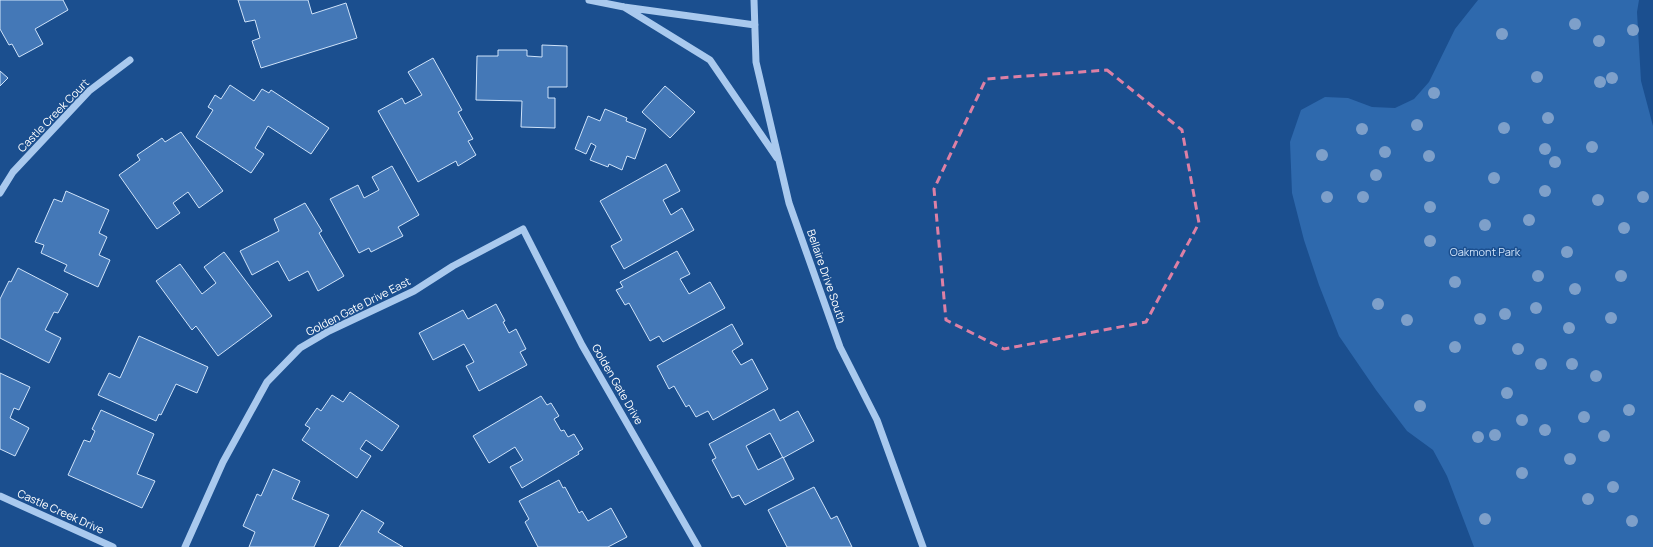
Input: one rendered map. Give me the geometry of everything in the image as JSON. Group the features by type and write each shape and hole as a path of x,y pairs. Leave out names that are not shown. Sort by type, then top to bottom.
{"street":[{"path":"589,0 624,7 755,25"},
{"name":"Bellaire Drive South","path":"754,0 756,62 789,203 840,347 877,420 923,547"},
{"path":"624,7 710,60 780,162"},
{"name":"Castle Creek Court","path":"0,194 13,172 90,91 130,60"},
{"name":"Golden Gate Drive East","path":"186,547 223,462 267,382 300,348 329,331 414,291 453,266 523,229"},
{"name":"Golden Gate Drive","path":"523,229 582,344 698,547"},
{"name":"Castle Creek Drive","path":"0,496 113,547"}],"highlighted area":[{"path":"1107,70 1182,130 1199,223 1146,322 1004,349 946,320 934,189 986,79"}],"green space":[{"name":"Oakmont Park","path":"1478,0 1639,0 1637,12 1641,81 1653,126 1653,547 1474,547 1447,476 1433,450 1407,431 1376,390 1339,336 1319,285 1304,240 1292,193 1290,142 1301,110 1325,97 1348,98 1372,107 1395,108 1414,99 1429,82 1455,29"}],"building":[{"path":"0,0 63,0 68,10 35,29 43,44 19,57 12,44 9,45 0,29"},
{"path":"238,0 308,0 312,14 346,3 357,38 261,68 252,41 260,38 255,20 245,22"},
{"path":"542,45 567,46 567,87 548,87 548,98 555,98 555,128 521,127 522,101 476,100 477,56 498,56 498,50 527,50 527,56 542,57"},
{"path":"433,58 462,110 458,112 473,139 468,141 476,155 458,166 456,161 418,182 378,111 402,98 405,104 422,95 408,72"},
{"path":"0,71 8,78 0,86"},
{"path":"230,85 254,101 262,89 269,93 271,90 329,128 311,154 268,126 255,148 264,154 251,173 196,137 213,110 208,107 215,95 221,99"},
{"path":"665,86 695,112 670,138 642,112"},
{"path":"605,109 627,118 626,121 646,129 635,159 627,156 622,170 609,164 608,167 590,160 596,146 591,143 586,154 575,149 588,116 600,121"},
{"path":"181,132 223,191 199,208 188,192 173,203 180,213 157,229 119,175 140,160 137,155 162,138 165,142"},
{"path":"666,164 680,191 663,200 671,215 682,208 694,230 624,269 611,246 622,240 600,201"},
{"path":"392,166 419,215 398,227 403,236 371,252 369,248 359,253 330,199 358,185 364,198 379,190 372,177"},
{"path":"66,191 109,210 99,233 107,237 99,255 110,260 98,287 64,271 67,265 41,253 44,245 35,242 54,199 62,202"},
{"path":"305,203 322,231 319,233 344,276 318,291 308,271 289,281 278,261 252,275 240,251 279,231 274,219"},
{"path":"677,251 690,274 680,279 689,294 710,282 725,308 663,342 659,336 650,341 629,303 625,305 616,290 623,287 620,282"},
{"path":"224,252 272,316 218,356 196,326 192,330 156,281 180,264 202,294 216,283 204,267"},
{"path":"18,268 68,294 58,313 54,312 45,330 61,338 49,363 0,338 0,299 9,281 11,282"},
{"path":"496,304 505,321 503,322 509,333 516,329 526,349 520,352 527,365 479,391 466,366 474,362 464,344 433,360 419,333 463,310 468,319"},
{"path":"732,324 743,344 732,351 741,365 752,359 768,389 713,420 708,411 696,417 689,405 686,407 674,386 669,389 657,366"},
{"path":"139,336 208,367 197,393 176,384 161,415 159,414 156,421 98,395 109,373 120,378"},
{"path":"0,373 30,387 19,410 14,408 10,418 29,428 15,456 0,449"},
{"path":"350,392 399,426 382,451 366,440 360,449 371,456 357,478 302,440 310,428 305,425 317,408 321,411 332,395 343,402"},
{"path":"541,396 547,405 551,403 559,416 554,419 561,431 564,430 568,437 574,434 583,449 578,452 579,454 522,488 510,467 523,460 515,447 489,463 473,436"},
{"path":"774,409 780,421 798,411 814,441 783,458 794,479 745,505 739,495 732,498 712,460 716,458 709,444","holes":["770,433 783,457 758,470 746,446"]},
{"path":"101,410 154,434 137,474 155,481 142,508 68,475 84,440 90,442 95,431 92,429"},
{"path":"273,469 300,481 292,499 329,515 314,547 249,547 255,532 243,526 257,494 261,496"},
{"path":"559,480 563,488 565,487 579,513 582,511 588,521 611,508 627,537 608,547 538,547 525,522 529,519 519,501"},
{"path":"814,487 831,519 837,516 852,547 787,547 768,510"},
{"path":"362,510 384,523 378,532 403,547 339,547"}]}
